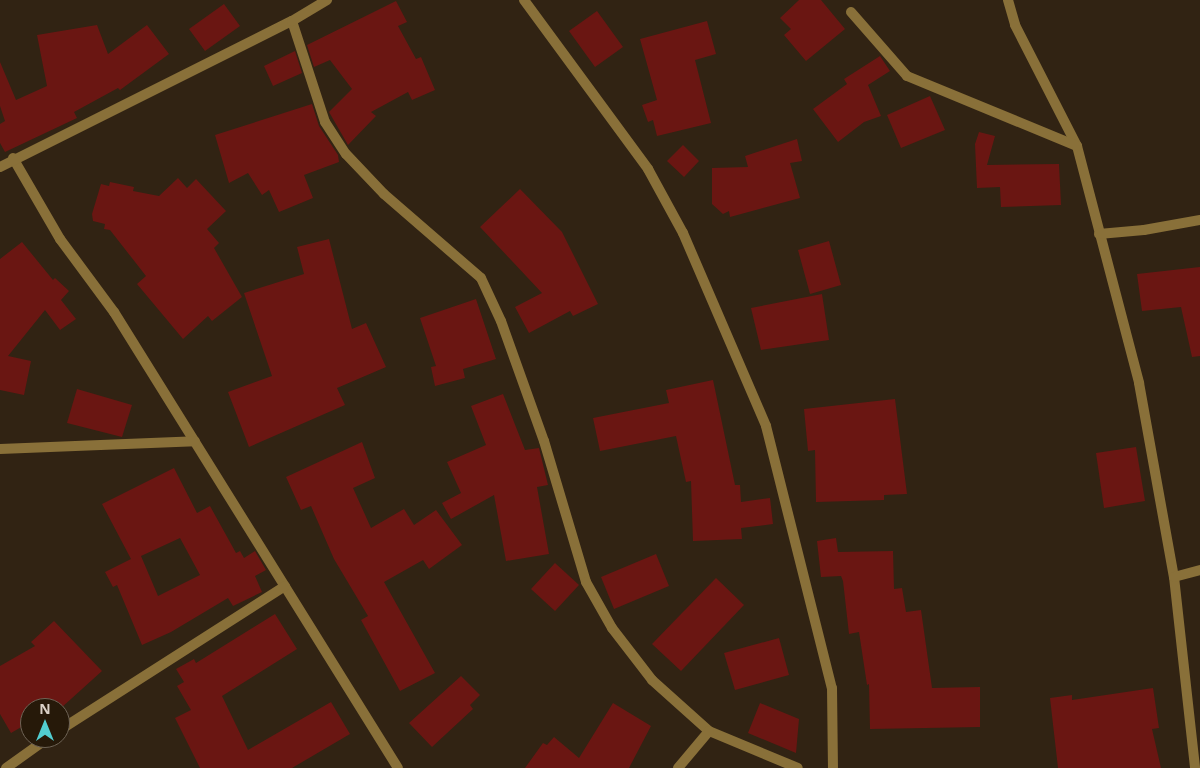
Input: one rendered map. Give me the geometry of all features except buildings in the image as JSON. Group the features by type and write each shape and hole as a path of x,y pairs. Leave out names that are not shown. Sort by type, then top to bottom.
{"street":[{"path":"0,167 13,158 292,21 327,0"},
{"path":"524,0 648,169 682,233 766,426 832,688 833,768"},
{"path":"1008,0 1015,25 1076,146 1139,383 1174,577 1195,768"},
{"path":"850,12 907,76 1076,146"},
{"path":"292,21 325,122 346,154 384,194 481,278 502,321 544,441 586,582 612,628 652,680 709,732 798,768"},
{"path":"13,158 60,239 114,312 398,768"},
{"path":"1099,234 1200,220"},
{"path":"0,449 195,441"},
{"path":"1174,577 1200,570"},
{"path":"70,724 285,586"},
{"path":"678,768 709,732"},
{"path":"6,768 34,748"}]}
